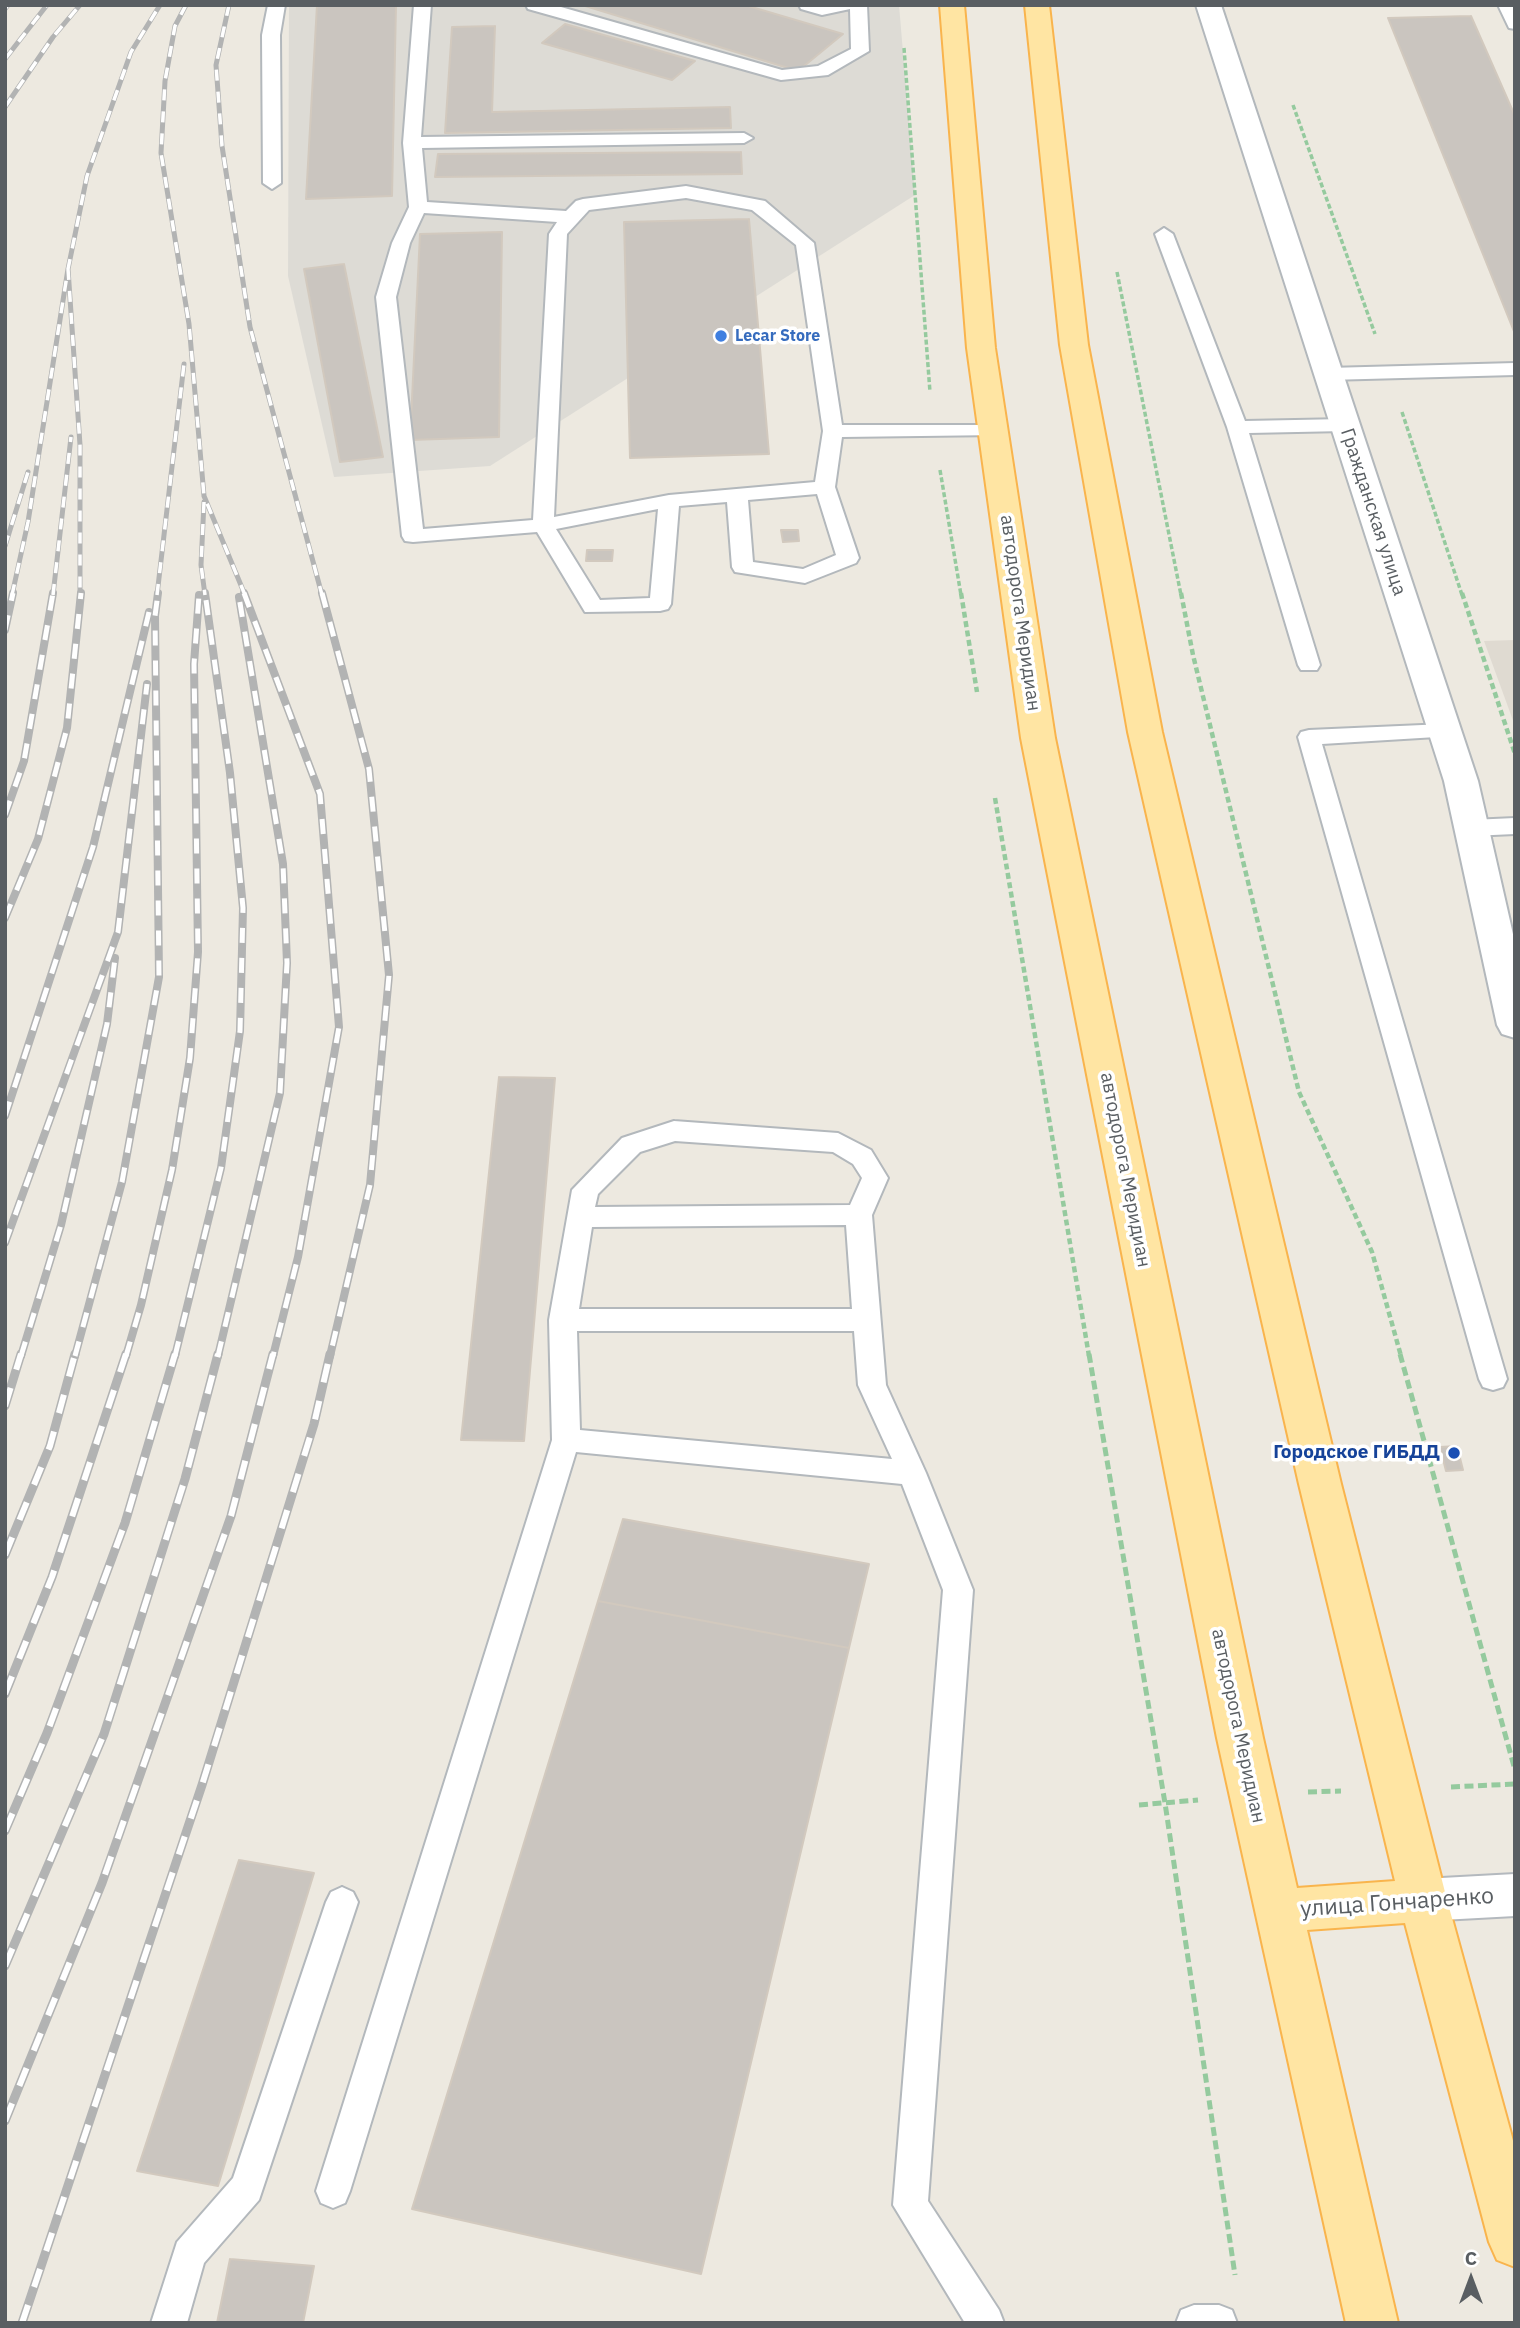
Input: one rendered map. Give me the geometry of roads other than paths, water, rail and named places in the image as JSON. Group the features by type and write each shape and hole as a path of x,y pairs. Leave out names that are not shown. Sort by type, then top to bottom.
{"main road":[{"name":"автодорога Меридиан","path":"952,5 981,348 1038,738 1252,1795 1372,2323"},
{"path":"1037,5 1074,345 1145,733 1320,1484 1423,1900 1515,2242"},
{"name":"улица Гончаренко","path":"1280,1911 1423,1900"}],"street":[{"name":"Гражданская улица","path":"1208,5 1461,781 1515,1025"},
{"name":"улица Гончаренко","path":"1423,1900 1515,1895"}],"lane":[{"path":"272,183 271,35 277,5"},
{"path":"424,5 412,143 418,207 401,243 386,297 413,536 543,525 669,501 825,487"},
{"path":"534,5 781,75 822,71 860,51 858,5"},
{"path":"807,5 822,10 847,5"},
{"path":"1506,5 1515,24"},
{"path":"412,143 744,138"},
{"path":"669,501 660,604 593,607 543,525 558,234 583,205 686,192 758,205 805,243 833,431 825,487 848,558 805,576 743,567 737,495"},
{"path":"418,207 570,217"},
{"path":"1164,234 1237,427 1309,665"},
{"path":"1328,374 1515,369"},
{"path":"1237,427 1345,425"},
{"path":"833,431 993,431"},
{"path":"1445,731 1308,737 1493,1378"},
{"path":"1471,828 1515,826"},
{"path":"332,2191 566,1440 563,1320 585,1190 631,1144 674,1131 838,1143 862,1157 875,1178 859,1215 872,1385 912,1473 958,1590 910,2205 986,2323"},
{"path":"580,1217 859,1215"},
{"path":"563,1320 867,1320"},
{"path":"566,1440 912,1473"},
{"path":"169,2323 189,2254 247,2188 342,1902"},
{"path":"1195,2323 1219,2323"}],"railway":[{"path":"5,9 8,5"},
{"path":"5,59 47,5"},
{"path":"5,107 53,37 80,5"},
{"path":"68,269 87,176 131,52 160,5"},
{"path":"186,5 175,26 165,81 161,153 189,324 204,496 245,595"},
{"path":"229,5 216,65 222,146 250,327 322,595"},
{"path":"12,595 28,522 68,269"},
{"path":"68,269 80,445 80,595"},
{"path":"157,595 184,364"},
{"path":"53,595 71,437"},
{"path":"5,546 28,472"},
{"path":"204,502 201,565 205,595"},
{"path":"5,630 13,593"},
{"path":"5,815 24,761 53,593"},
{"path":"5,918 38,839 67,728 81,593"},
{"path":"75,1356 122,1182 159,977 155,616 158,593"},
{"path":"175,1356 221,1168 240,1031 243,908 230,773 205,593"},
{"path":"244,593 320,794 339,1027 298,1257 273,1356"},
{"path":"322,593 369,769 389,975 370,1185 330,1356"},
{"path":"126,1356 141,1305 172,1170 190,1058 198,952 194,664 199,595"},
{"path":"218,1356 280,1093 287,963 283,864 239,597"},
{"path":"5,1116 93,847 149,612"},
{"path":"5,1243 118,932 147,684"},
{"path":"21,1356 61,1225 107,1024 115,958"},
{"path":"5,1406 21,1354"},
{"path":"5,1555 50,1446 75,1354"},
{"path":"5,1694 52,1577 126,1354"},
{"path":"5,1831 47,1733 125,1523 175,1354"},
{"path":"5,1966 104,1734 185,1479 218,1354"},
{"path":"5,2121 102,1883 231,1516 273,1354"},
{"path":"22,2323 202,1785 314,1424 330,1354"}],"place":[{"name":"Lecar Store","path":"721,336"},
{"name":"Городское ГИБДД","path":"1454,1453"}]}
